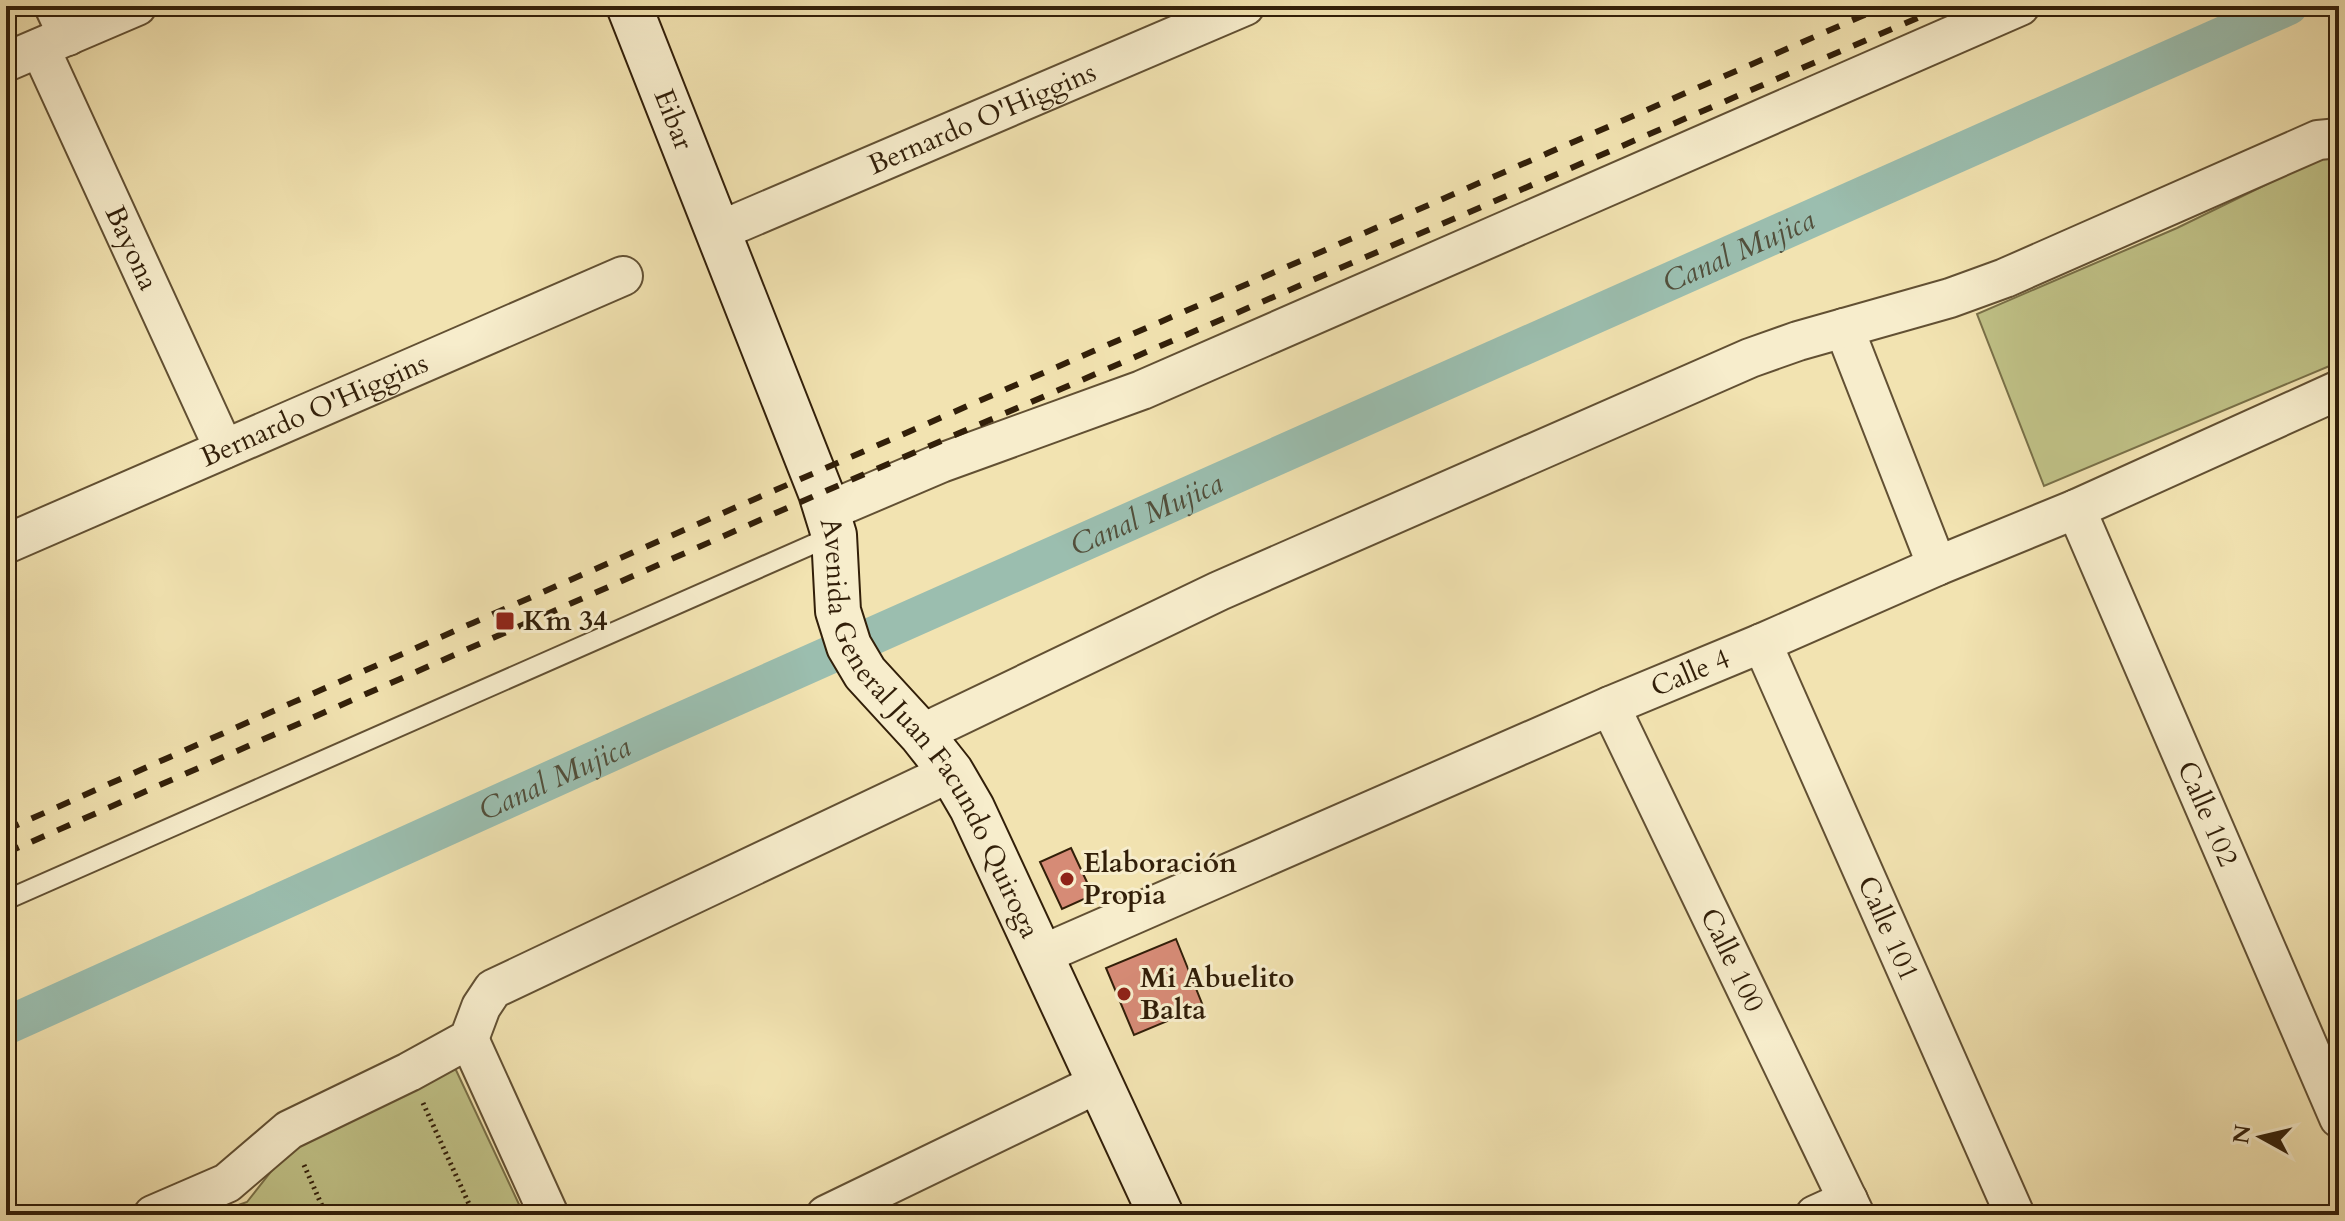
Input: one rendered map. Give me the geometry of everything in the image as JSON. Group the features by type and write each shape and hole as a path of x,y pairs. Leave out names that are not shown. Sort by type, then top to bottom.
{"street":[{"path":"42,38 137,6"},
{"name":"Eibar","path":"629,6 719,231"},
{"name":"Bernardo O'Higgins","path":"719,231 1245,6"},
{"path":"830,524 941,463 1142,390 2020,6"},
{"name":"Bayona","path":"42,38 224,449"},
{"path":"921,734 1262,572 1750,358 1950,298 2005,278 2318,140 2339,138"},
{"name":"Avenida General Juan Facundo Quiroga","path":"719,231 821,493 830,524 838,611 849,646 865,673 951,772 972,808 1161,1215"},
{"name":"Bernardo O'Higgins","path":"6,544 623,276"},
{"path":"1844,328 1937,566"},
{"name":"Calle 4","path":"1041,955 1610,706 2076,509 2339,390"},
{"name":"Calle 102","path":"2076,509 2339,1118"},
{"name":"Calle 101","path":"1762,643 2015,1215"},
{"name":"Calle 100","path":"1610,706 1839,1210"},
{"path":"153,1215 227,1183 289,1130 469,1039 481,1007 493,989 951,772"},
{"path":"469,1039 549,1215"},
{"path":"826,1215 869,1206 1099,1083"}],"lane":[{"path":"6,900 830,524"}],"path":[{"path":"409,1072 474,1215"},
{"path":"289,1130 326,1215"}],"green space":[{"path":"2339,155 2339,362 2044,486 1977,314 2177,228 2325,156"},
{"path":"455,1068 524,1215 210,1215 247,1202 288,1150"}],"building":[{"name":"Elaboración Propia","path":"1071,848 1093,895 1062,909 1040,862"},
{"path":"1176,939 1203,1006 1134,1035 1106,968"}],"waterway":[{"name":"Canal Mujica","path":"6,1026 652,734 2289,6"}],"railway":[{"path":"6,830 709,519 1885,6"},
{"path":"6,853 821,493 1945,6"}],"place":[{"name":"Km 34","path":"505,621"},
{"name":"Elaboración Propia","path":"1067,879"},
{"name":"Mi Abuelito Balta","path":"1124,994"}]}
